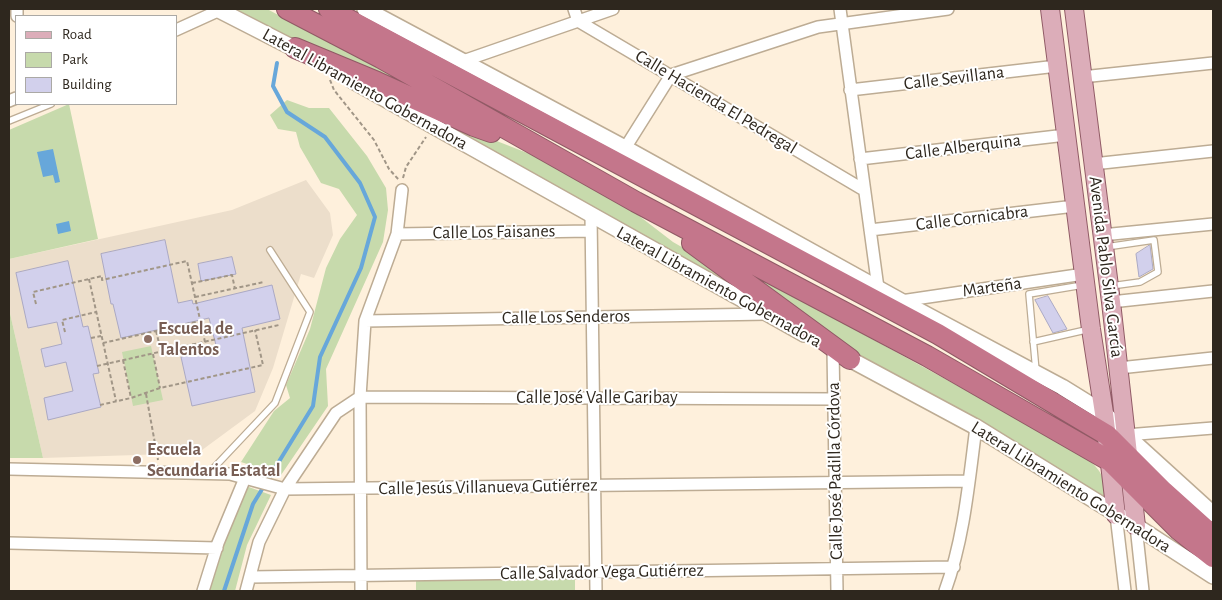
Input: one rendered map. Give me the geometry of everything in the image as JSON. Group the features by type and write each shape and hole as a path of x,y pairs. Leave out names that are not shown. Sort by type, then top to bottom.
{"highway":[{"path":"287,9 381,58 636,202 926,356 1118,447 1132,484 1179,530 1213,557"},
{"path":"329,9 621,155 938,334 1118,447 1213,536"},
{"path":"295,48 377,82 474,126 537,146"},
{"path":"636,202 841,355"}],"main road":[{"name":"Avenida Pablo Silva García","path":"1050,9 1084,279 1104,413 1118,447"},
{"name":"Avenida Pablo Silva García","path":"1074,9 1119,368 1116,515"},
{"path":"1132,484 1136,526"}],"street":[{"path":"365,9 463,61 621,155 878,288 1036,373 1104,413"},
{"path":"574,9 578,21"},
{"path":"463,61 614,9"},
{"path":"840,9 878,288"},
{"path":"621,155 671,75 818,27 948,9"},
{"path":"178,29 219,10"},
{"name":"Lateral Libramiento Gobernadora","path":"219,10 295,48 767,314 976,427 1213,576"},
{"name":"Calle Hacienda El Pedregal","path":"578,21 864,190"},
{"path":"1082,76 1213,63"},
{"name":"Calle Sevillana","path":"850,90 1057,66"},
{"name":"Calle Alberquina","path":"860,159 1066,135"},
{"path":"1093,164 1213,151"},
{"path":"361,591 360,397 365,321 397,234 402,190"},
{"name":"Calle Cornicabra","path":"870,230 1075,206"},
{"path":"591,215 596,591"},
{"path":"1103,241 1213,224"},
{"name":"Calle Los Faisanes","path":"397,234 591,231"},
{"name":"Marteña","path":"901,301 1084,279"},
{"path":"1110,294 1213,291"},
{"name":"Calle Los Senderos","path":"365,321 767,314"},
{"name":"Calle José Padilla Córdova","path":"838,591 834,399 841,355"},
{"path":"1119,368 1213,358"},
{"path":"246,591 259,542 280,488 336,413 360,397"},
{"name":"Calle José Valle Garibay","path":"360,397 834,399"},
{"path":"945,591 954,567 976,427"},
{"path":"1118,447 1213,428"},
{"path":"1118,447 1213,514"},
{"name":"Calle Jesús Villanueva Gutiérrez","path":"9,469 230,474 280,488 969,481"},
{"path":"203,591 216,548 245,478"},
{"path":"1116,515 1125,591"},
{"path":"1136,526 1144,591"},
{"path":"9,544 216,548"},
{"name":"Calle Salvador Vega Gutiérrez","path":"250,577 954,567"}],"lane":[{"path":"9,122 48,105"},
{"path":"1103,241 1154,240 1158,272 1140,282 1110,294"},
{"path":"208,473 275,403 310,312 270,250"},
{"path":"1036,373 1029,294 1084,279"},
{"path":"1033,342 1091,329"}],"path":[{"path":"315,60 328,75 334,90 374,140 388,169 401,182 406,167 434,125"},
{"path":"36,304 33,292 102,276 102,280 187,261 205,342"},
{"path":"192,283 232,275 235,289"},
{"path":"89,279 116,401"},
{"path":"195,297 264,282"},
{"path":"65,332 62,320 96,312"},
{"path":"103,343 200,321"},
{"path":"97,366 279,325"},
{"path":"100,405 131,398 160,388 263,365 255,330"},
{"path":"156,331 161,351"},
{"path":"91,338 101,336"},
{"path":"153,353 160,388"},
{"path":"123,360 131,398"},
{"path":"146,393 160,472"}],"shaded area":[{"name":"Escuela de Talentos","path":"306,180 330,213 333,235 314,278 301,274 273,368 255,411 198,453 43,458 9,309 9,259 232,210"}],"green space":[{"path":"235,9 267,9 425,93 307,46"},
{"path":"287,100 309,108 329,108 367,156 386,188 388,210 383,242 326,369 328,406 281,475 241,462 274,411 290,398 286,385 310,329 326,268 340,239 357,215 339,189 321,183 300,147 296,132 278,129 270,115"},
{"path":"69,105 98,239 9,259 9,130"},
{"path":"420,111 558,165 621,202 673,242 730,275 731,280 726,282"},
{"path":"739,266 1082,454 1101,474 1110,501 851,352"},
{"path":"9,309 41,449 43,458 9,458"},
{"path":"151,346 163,400 133,406 122,352"},
{"path":"246,486 271,495 247,545 235,591 209,591 223,545"},
{"path":"575,578 575,591 416,591 416,581"}],"water":[{"path":"53,149 60,182 55,183 53,175 43,177 37,152"},
{"path":"69,221 71,231 58,234 56,224"}],"building":[{"path":"165,240 178,303 192,300 193,304 272,285 280,319 242,328 255,392 192,406 181,357 217,349 209,318 121,338 113,304 111,304 101,254"},
{"path":"1150,245 1153,269 1139,277 1136,254"},
{"path":"232,257 236,274 201,281 198,264"},
{"path":"68,261 83,327 88,326 99,373 93,374 101,407 48,420 44,398 73,391 66,362 45,367 41,349 62,344 57,322 28,328 16,273"},
{"path":"1048,296 1067,329 1053,333 1035,300"}],"waterway":[{"path":"224,591 253,504 313,406 320,357 361,268 375,217 360,183 325,137 287,112 273,86 277,63"}],"place":[{"name":"Escuela de Talentos","path":"148,339"},
{"name":"Escuela Secundaria Estatal","path":"137,460"}]}
